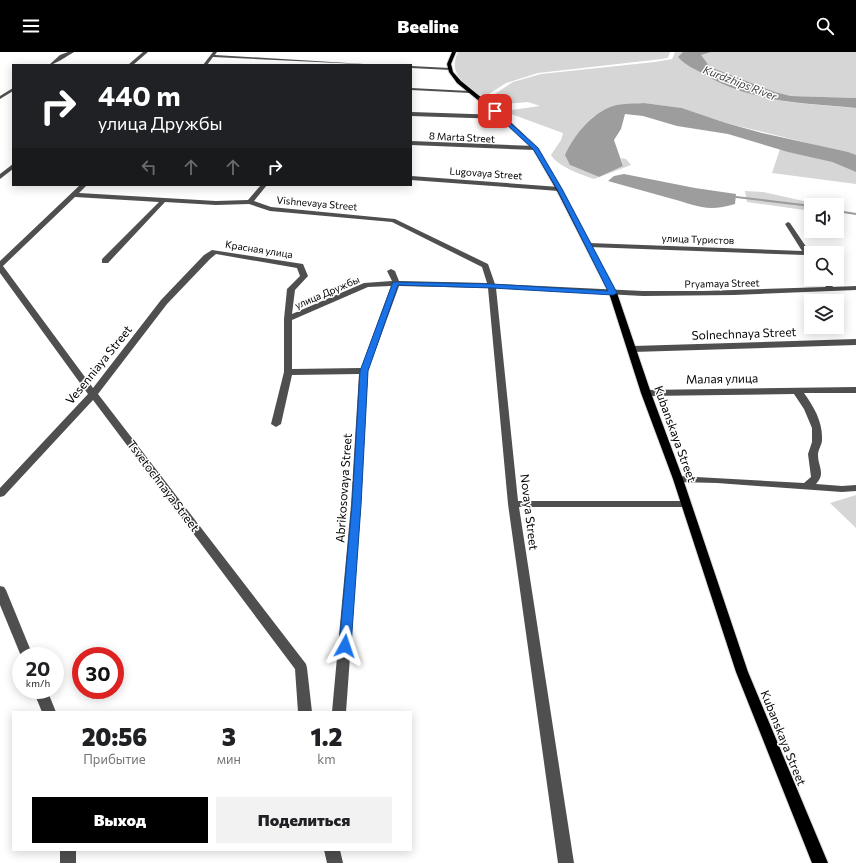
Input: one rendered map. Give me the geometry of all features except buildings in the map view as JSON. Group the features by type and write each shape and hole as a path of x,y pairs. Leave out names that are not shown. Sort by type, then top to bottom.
{"main road":[{"path":"450,69 450,59 454,52"},
{"name":"Kubanskaya Street","path":"450,69 459,82 502,117 535,148 559,189 613,293 633,349 646,393 678,479 742,672 820,863"}],"street":[{"path":"52,64 62,56 72,52"},
{"path":"131,64 146,52"},
{"path":"206,64 213,54 363,64"},
{"path":"412,67 450,69"},
{"path":"412,88 470,92"},
{"path":"0,98 12,90"},
{"path":"412,114 502,117"},
{"name":"8 Marta Street","path":"412,143 535,148"},
{"path":"0,177 12,167"},
{"name":"Lugovaya Street","path":"412,178 559,189"},
{"path":"0,265 83,186"},
{"path":"250,202 263,186"},
{"name":"Vishnevaya Street","path":"74,195 163,201 216,203 250,202 270,209 393,220"},
{"path":"105,262 163,201"},
{"name":"Novaya Street","path":"393,220 485,266 492,286 513,504 566,863"},
{"path":"788,224 804,248"},
{"name":"улица Туристов","path":"589,245 804,256"},
{"name":"Красная улица","path":"215,252 300,266 304,276 291,289 288,319"},
{"name":"Vesenniaya Street","path":"0,494 93,394 164,302 207,257 215,252"},
{"name":"Tsvetochnaya Street","path":"0,268 93,394 301,668 305,711"},
{"path":"391,271 396,283"},
{"name":"улица Дружбы","path":"288,319 368,285 396,283 492,286 613,293"},
{"name":"Abrikosovaya Street","path":"339,711 356,505 364,371 396,283"},
{"name":"Pryamaya Street","path":"613,293 702,294 856,288"},
{"path":"276,424 288,372 288,319"},
{"name":"Solnechnaya Street","path":"633,349 856,342"},
{"path":"288,372 364,371"},
{"name":"Малая улица","path":"646,393 856,390"},
{"path":"797,391 809,406 815,423 817,442 813,454 817,468 816,478 807,486"},
{"path":"678,479 842,489 856,488"},
{"path":"513,504 686,504"},
{"path":"0,590 23,647"},
{"path":"44,699 49,711"},
{"path":"68,851 68,863"},
{"path":"332,851 335,863"}],"shaded area":[{"path":"458,52 670,52 668,58 662,59 538,73 506,83 489,94 478,95 462,81 456,71 455,59"},
{"path":"675,52 683,52 679,57 692,68 725,85 743,92 761,97 798,103 856,108 856,155 726,123 682,108 644,103 613,106 592,118 583,129 570,165 599,177 623,166 621,158 626,159 631,165 594,179 577,173 564,166 551,155 561,140 563,133 511,114 512,110 540,106 528,102 504,104 487,99 513,82 541,74 655,62 672,59"},
{"path":"711,52 856,52 856,98 791,96 775,92 710,67 700,55"},
{"path":"780,149 832,162 856,172 856,184 772,173"},
{"path":"745,191 763,192 804,201 804,210 747,202"},
{"path":"856,495 856,528 830,503"}],"water":[{"name":"Kurdzhips River","path":"683,52 711,52 701,55 710,67 775,92 791,96 856,98 856,108 798,103 762,97 744,92 707,76 688,65 678,57"},
{"path":"644,103 682,108 762,133 848,152 856,155 856,172 832,162 788,152 728,134 677,126 643,116 625,114 621,129 614,140 623,166 599,177 570,165 565,155 573,140 591,119 605,109 613,106"},
{"path":"624,174 695,188 736,194 735,204 716,208 701,207 608,181 614,176"}],"waterway":[{"path":"736,197 804,205"},
{"path":"844,212 856,214"}],"route":[{"path":"345,646 356,505 364,371 396,283 492,286 613,293 559,189 535,148 495,111"}]}
